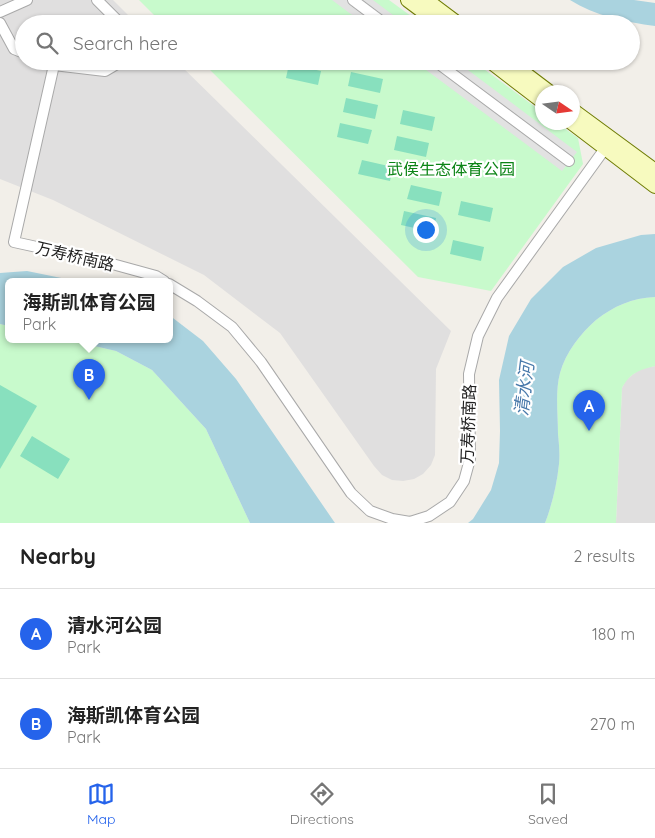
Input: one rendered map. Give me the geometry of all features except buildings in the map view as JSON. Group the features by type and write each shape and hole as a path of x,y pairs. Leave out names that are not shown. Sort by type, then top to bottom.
{"street":[{"path":"0,12 27,0"},
{"path":"97,0 113,15"},
{"path":"353,0 373,15"},
{"path":"408,0 428,15"},
{"path":"426,0 446,15"},
{"path":"0,23 15,49"},
{"name":"万寿桥南路","path":"53,70 14,242 105,262 159,278"},
{"path":"447,70 569,161"},
{"path":"502,70 535,96"},
{"path":"520,70 540,85"},
{"path":"580,118 655,186"},
{"path":"580,127 655,171"},
{"name":"万寿桥南路","path":"173,286 197,301 232,328 261,362 351,493 370,511 392,519 410,522 429,516 450,502 464,481 470,459 469,374 478,336 497,298 608,144"}],"shaded area":[{"path":"0,0 113,0 128,15 15,15 15,70 185,70 451,331 436,369 435,455 431,465 423,474 414,479 392,480 382,475 280,333 204,275 53,200 0,179"},
{"path":"332,0 373,0 393,15 352,15"},
{"path":"426,70 468,70 535,120 535,130 548,130 577,152 562,171"},
{"path":"655,366 655,523 616,523 622,388 626,380 640,369"}],"green space":[{"path":"139,0 389,0 410,15 154,15"},
{"name":"武侯生态体育公园","path":"210,70 485,70 535,107 535,130 567,130 578,138 583,164 491,291 418,277"},
{"path":"288,70 321,71 318,85 286,78"},
{"path":"351,72 383,79 380,93 348,86"},
{"path":"346,98 378,105 375,119 343,112"},
{"path":"403,110 435,117 432,131 400,124"},
{"path":"340,123 372,130 368,144 337,137"},
{"path":"397,136 429,143 426,157 394,150"},
{"path":"362,160 393,167 390,181 358,174"},
{"path":"411,185 442,192 439,206 407,199"},
{"path":"461,201 493,208 490,222 458,215"},
{"path":"404,211 436,218 433,232 401,225"},
{"path":"453,240 484,247 481,261 450,254"},
{"path":"655,297 655,366 636,373 628,379 622,388 616,523 545,523 556,487 558,472 558,388 560,373 566,358 579,337 603,315 631,301"},
{"path":"0,324 5,325 5,343 81,343 116,351 152,370 206,429 250,523 0,523"},
{"path":"0,385 37,406 0,469"},
{"path":"32,436 70,459 58,479 20,456"}],"water":[{"path":"570,0 634,0 655,3 655,26 640,24 640,15 603,15"},
{"name":"清水河","path":"655,234 655,297 639,299 624,304 596,320 574,344 563,365 558,380 557,395 559,464 554,494 545,523 468,523 473,519 491,490 499,463 499,380 509,336 531,299 563,267 596,248 641,235"},
{"path":"27,271 61,278 5,278 5,325 0,324 0,273"},
{"path":"173,318 203,341 236,379 335,523 250,523 206,429 152,370 116,351 81,343 173,343"}],"place":[{"name":"海斯凯体育公园","path":"89,400"},
{"name":"清水河公园","path":"589,431"}]}
